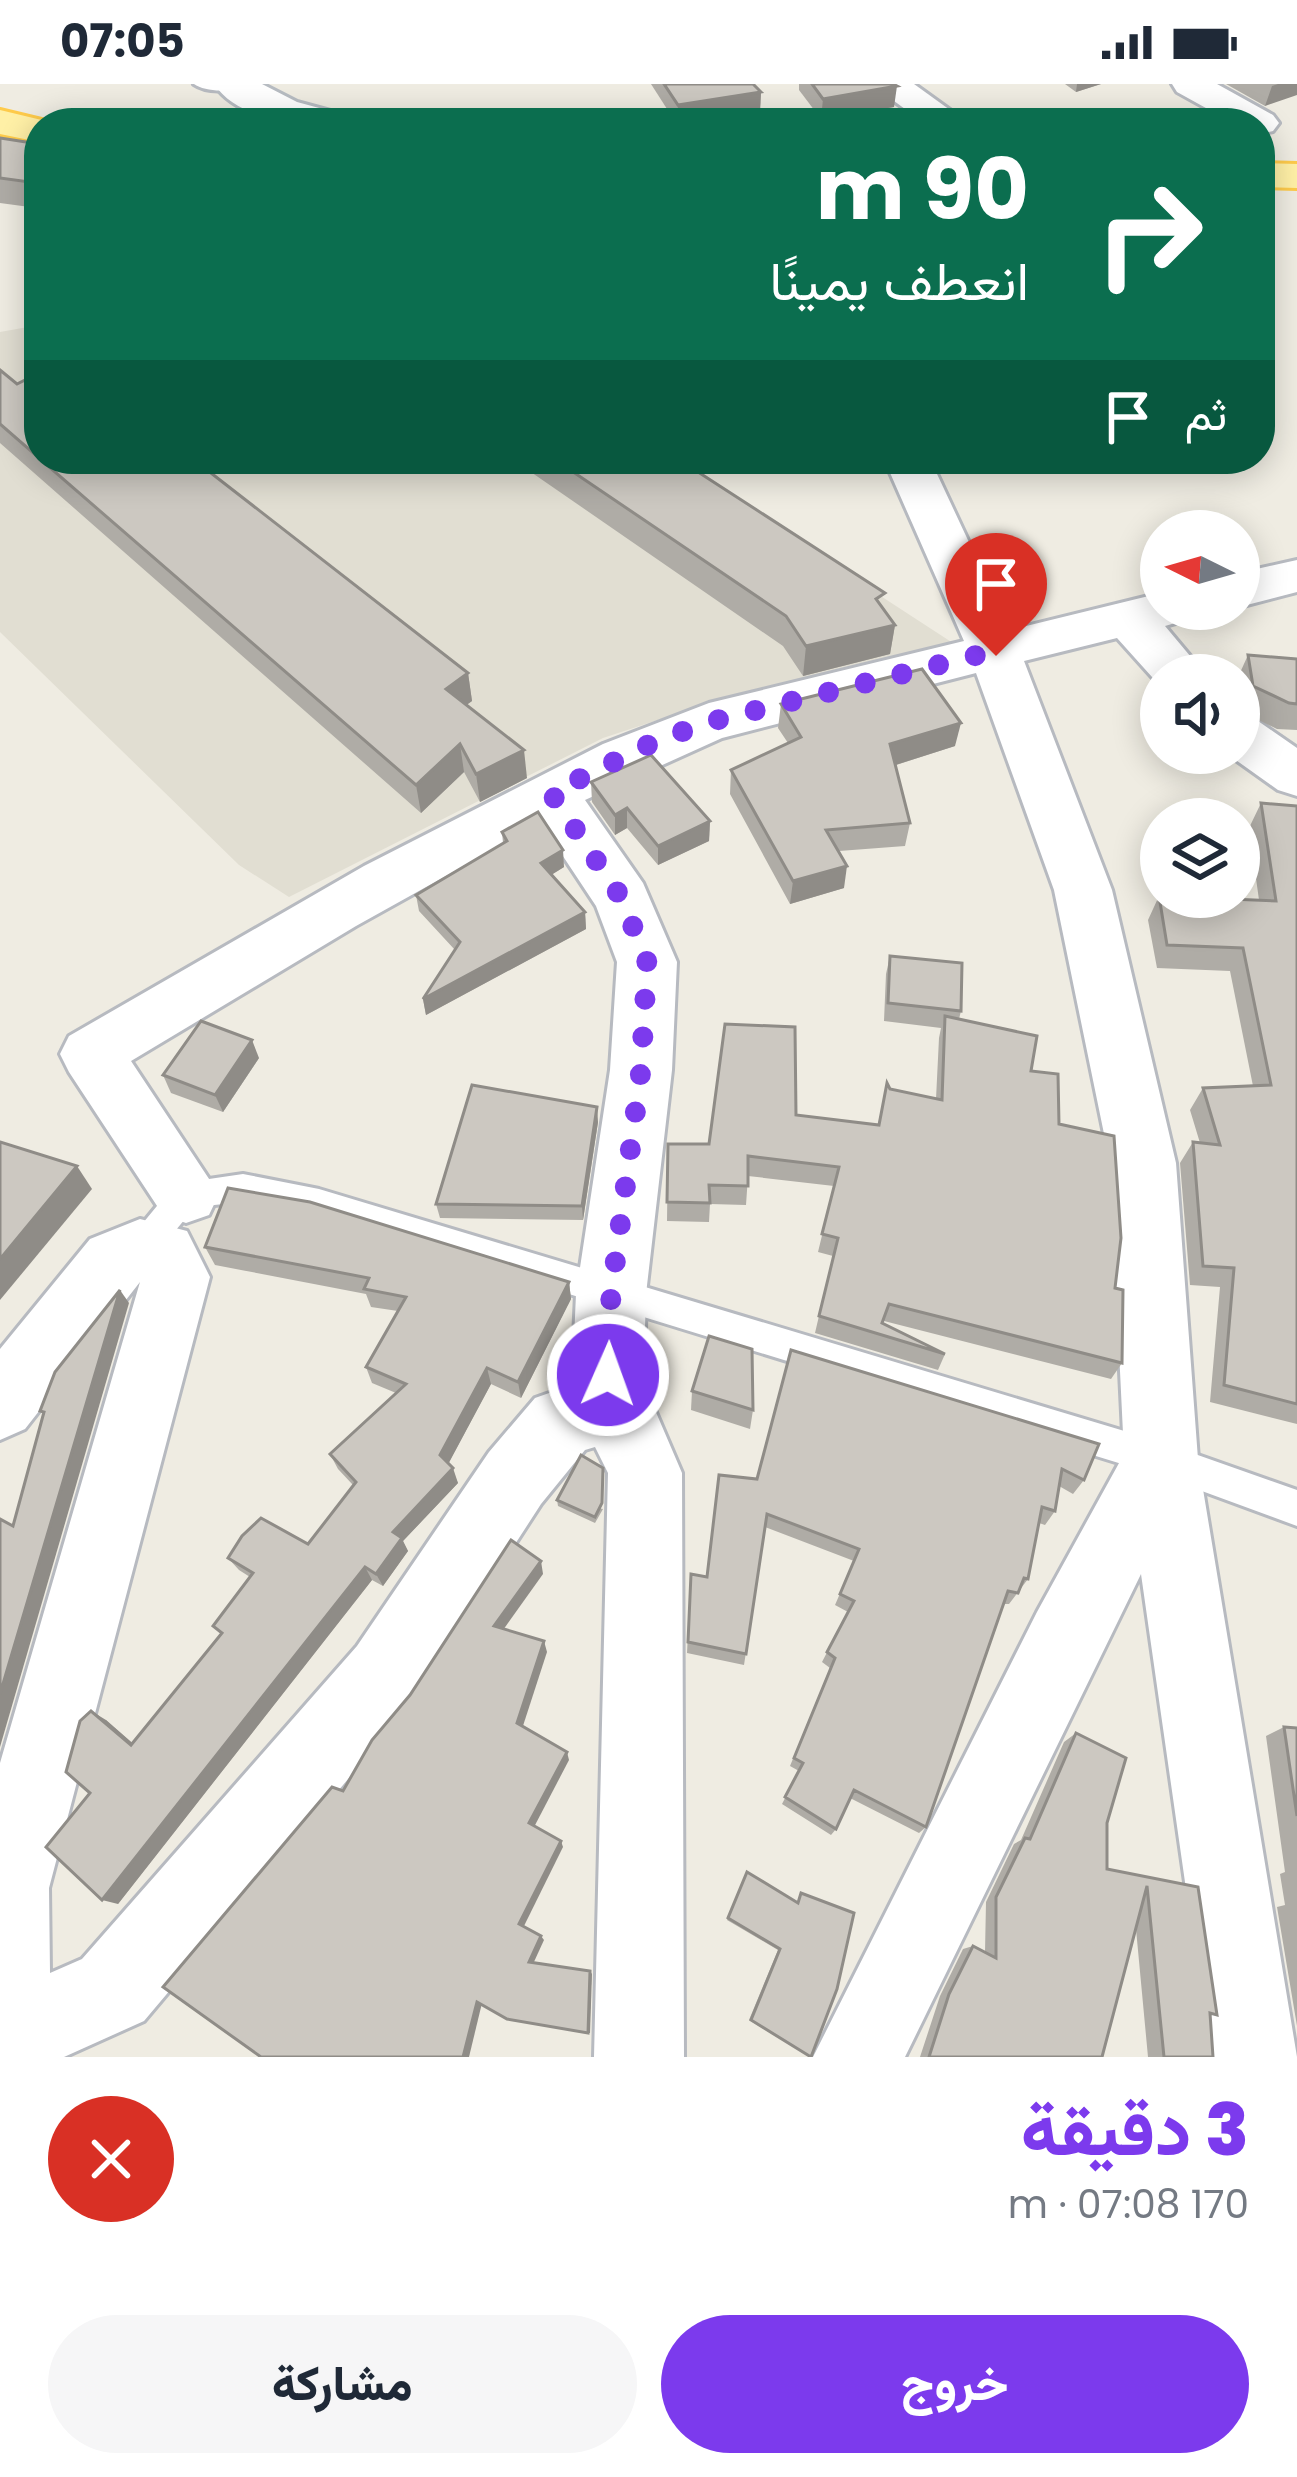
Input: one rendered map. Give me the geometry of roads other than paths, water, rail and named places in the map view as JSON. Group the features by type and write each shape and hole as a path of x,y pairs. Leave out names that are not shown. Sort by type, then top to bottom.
{"main road":[{"path":"234,84 279,108"}],"street":[{"path":"890,84 926,108"},
{"path":"1190,84 1232,108"},
{"path":"914,474 994,651 1083,890 1143,1163 1161,1460 1255,2057"},
{"path":"1260,585 1297,576"},
{"path":"639,2057 645,1473 623,1421 595,1412 561,1423 515,1478 385,1674 113,1990 7,2047 6,1888 176,1277 163,1253 163,1222 92,1054 333,907 656,741 709,722 1140,615"},
{"path":"1260,750 1297,776"},
{"path":"551,793 622,899 647,962 641,1070 611,1294 606,1415"},
{"path":"0,1406 114,1262 163,1222"},
{"path":"858,2057 1065,1640 1161,1460"}],"lane":[{"path":"202,84 234,84"},
{"path":"163,1222 243,1188 319,1203 1161,1460 1297,1508"}]}
